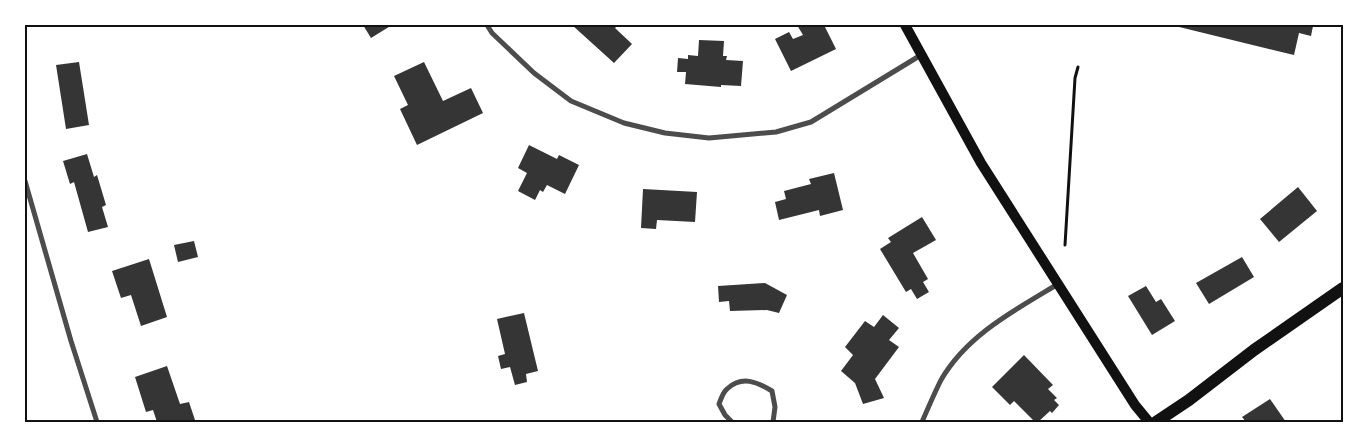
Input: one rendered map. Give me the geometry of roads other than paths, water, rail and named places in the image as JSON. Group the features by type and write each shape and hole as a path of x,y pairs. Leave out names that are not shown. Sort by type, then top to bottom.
{"main road":[{"path":"905,25 981,163 1135,405 1149,422"},
{"path":"1156,422 1343,288"}],"street":[{"path":"487,25 492,33 534,74 571,101 624,123 665,133 709,138 776,132 811,122 921,54"},
{"path":"25,181 71,341 97,422"},
{"path":"922,422 942,379 965,348 998,321 1058,284"},
{"path":"732,422 725,415 719,404 726,389 742,381 758,382 772,391 775,407 773,422"}]}
